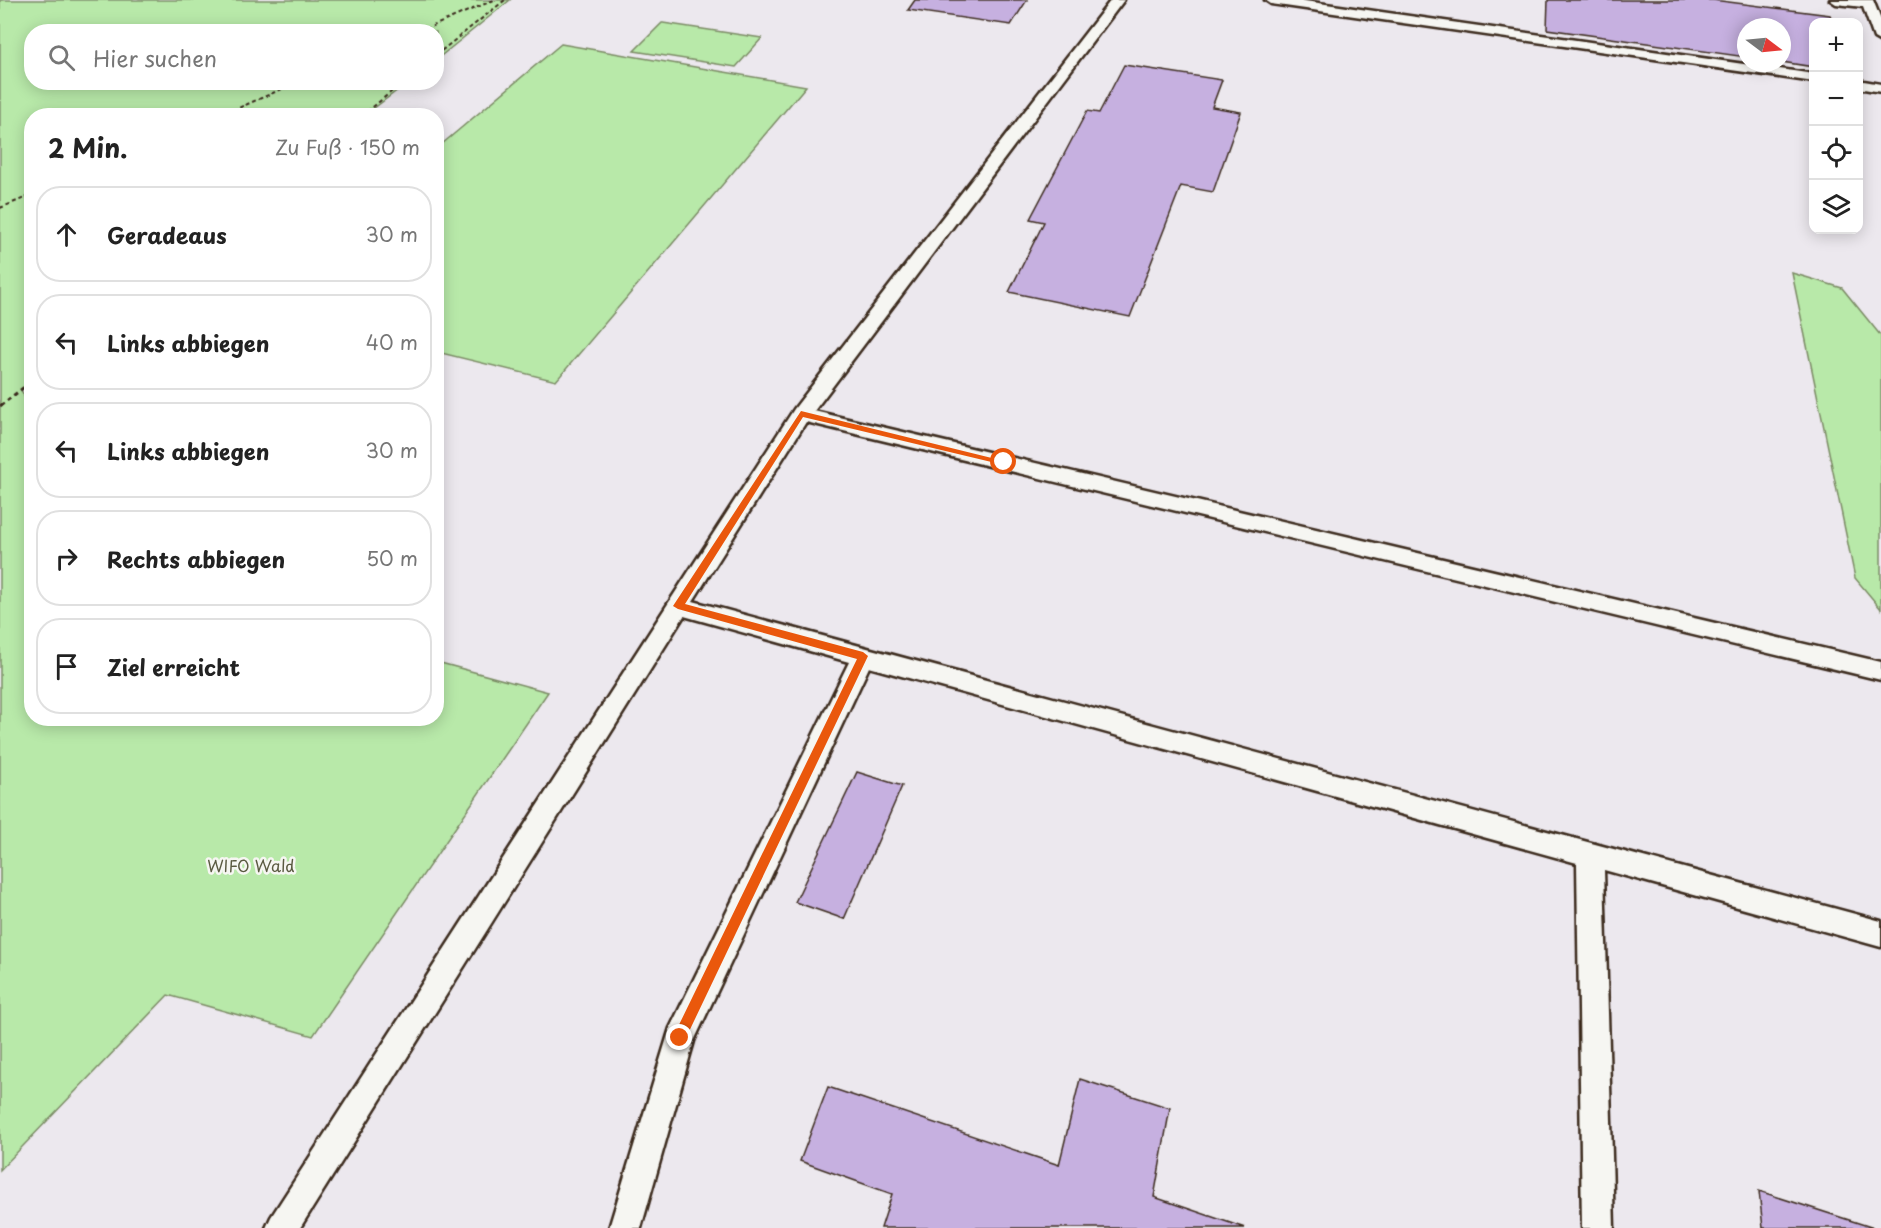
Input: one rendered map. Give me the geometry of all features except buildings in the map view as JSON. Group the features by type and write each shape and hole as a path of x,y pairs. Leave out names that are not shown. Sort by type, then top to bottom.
{"lane":[{"path":"282,1228 801,414 1118,0"},
{"path":"1271,0 1809,77"},
{"path":"1836,0 1868,2 1881,38"},
{"path":"1863,85 1881,87"},
{"path":"801,414 1881,671"},
{"path":"678,606 1881,934"},
{"path":"626,1228 680,1038 863,656"},
{"path":"1590,855 1598,1228"}],"path":[{"path":"438,24 494,0"},
{"path":"444,49 505,0"},
{"path":"238,108 280,90"},
{"path":"372,108 393,90"},
{"path":"0,208 24,198"},
{"path":"0,406 24,387"}],"green space":[{"name":"WIFO Wald","path":"0,0 510,0 444,53 444,24 24,24 24,90 398,90 374,108 24,108 24,388 21,390 24,395 24,726 444,726 444,664 548,692 313,1036 168,995 0,1170"},
{"path":"662,23 762,38 736,67 634,51"},
{"path":"561,44 806,86 556,381 444,354 444,142"},
{"path":"1792,273 1842,288 1881,336 1881,609 1855,578"}],"route":[{"path":"680,1038 863,656 678,606 801,414 1004,462"}]}
